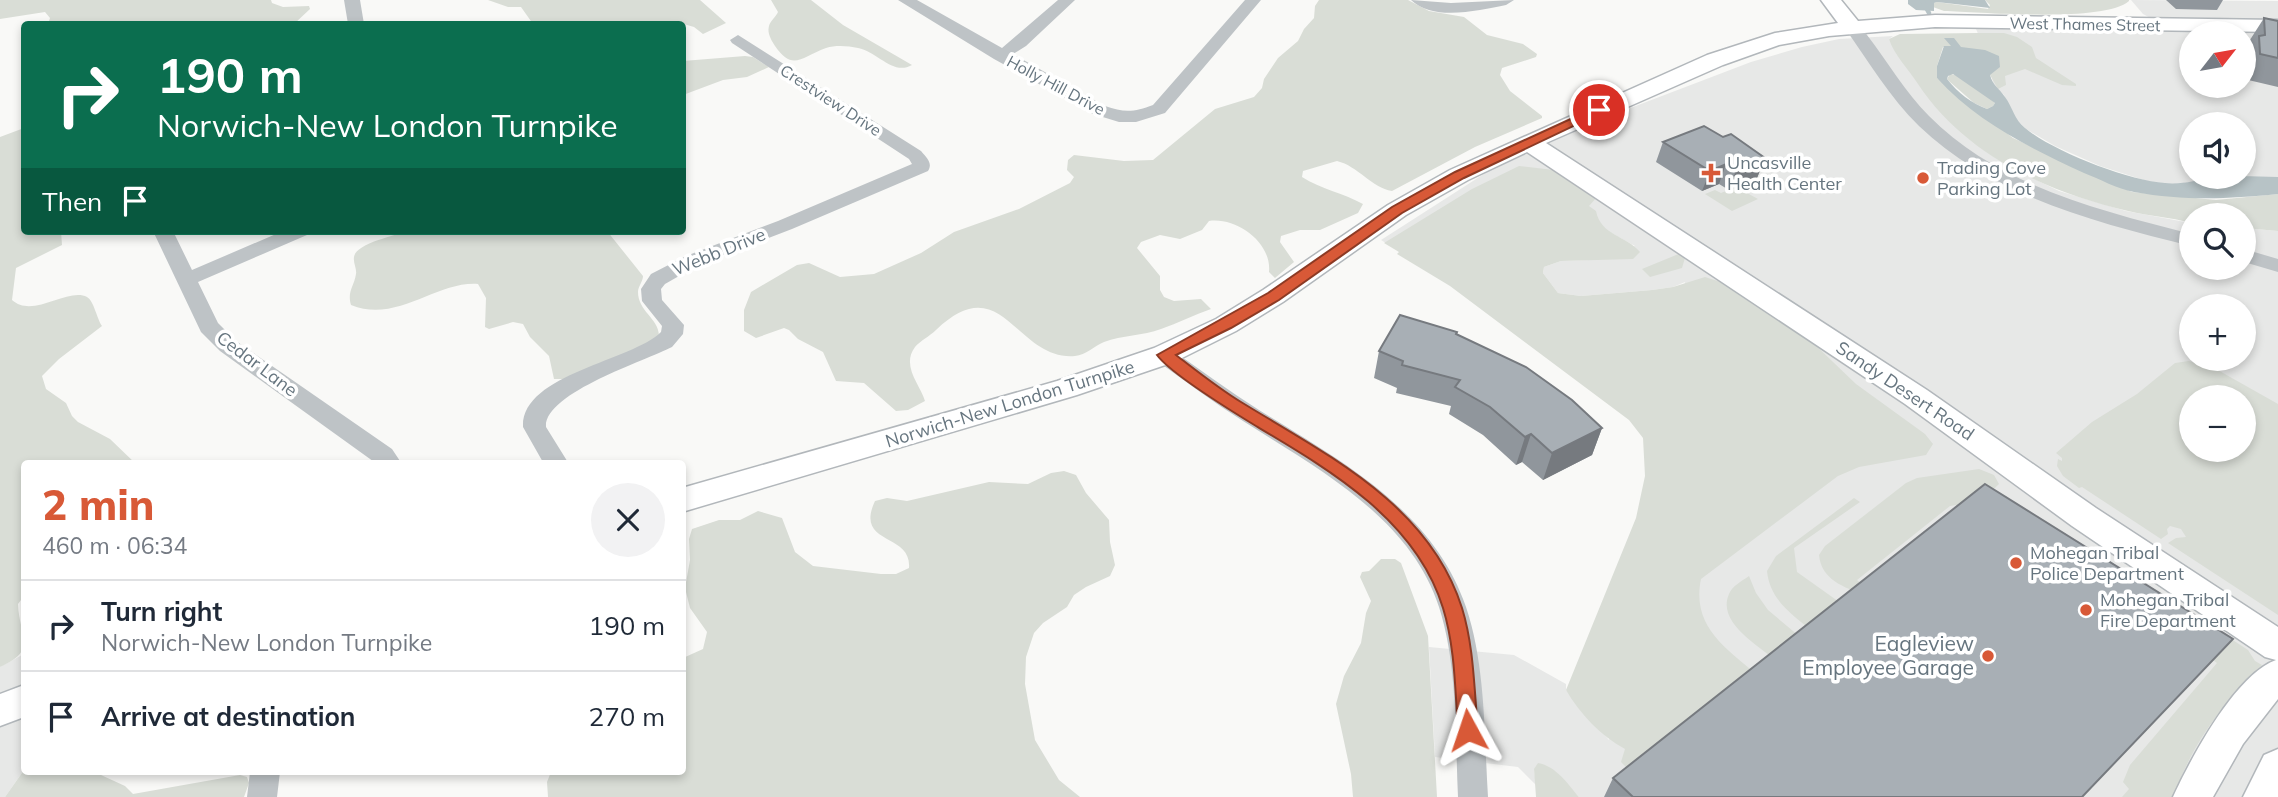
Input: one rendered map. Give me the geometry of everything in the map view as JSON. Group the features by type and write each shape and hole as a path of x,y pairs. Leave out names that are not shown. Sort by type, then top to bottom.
{"main road":[{"path":"1831,0 1852,27"},
{"name":"Norwich-New London Turnpike","path":"686,499 1067,388 1164,355 1226,325 1273,296 1397,210 1459,175 1528,142 1746,49 1798,34 1935,21"},
{"name":"West Thames Street","path":"1935,21 2278,26"},
{"name":"Sandy Desert Road","path":"1528,142 1916,397 2084,517 2278,646"},
{"path":"2193,797 2217,748 2241,714 2278,676"},
{"path":"0,710 21,702"},
{"path":"2263,797 2278,767"}],"street":[{"path":"352,0 356,21"},
{"name":"Holly Hill Drive","path":"906,0 1000,56 1099,110 1119,117 1136,117 1159,109 1253,0"},
{"path":"1000,56 1020,43 1067,0"},
{"path":"1419,0 1437,7 1458,9 1506,0"},
{"path":"1852,27 1923,120 1940,136 1979,162 2029,188 2088,212 2179,237"},
{"name":"Crestview Drive","path":"738,40 922,162"},
{"name":"Webb Drive","path":"554,460 535,429 534,420 539,408 555,394 664,342 672,334 673,325 652,301 651,289 657,279 693,260 786,225 921,167 922,162"},
{"name":"Cedar Lane","path":"165,235 209,327 228,346 384,455 387,460"},
{"path":"185,280 291,235"},
{"path":"2256,259 2278,266"},
{"path":"1164,355 1233,404 1306,448 1358,484 1388,508 1410,533 1436,571 1452,607 1461,645 1473,797"},
{"path":"262,797 265,775"}],"shaded area":[{"path":"0,0 271,0 283,7 309,6 310,9 297,21 49,21 50,18 45,12 0,19"},
{"path":"488,0 700,0 726,23 703,34 686,25 686,21 531,21 521,7 508,7"},
{"path":"771,0 811,0 843,25 912,65 898,68 865,50 846,46 826,48 798,60 787,59 775,46 769,34 770,24 778,12"},
{"path":"1319,0 1408,0 1429,11 1464,17 1487,35 1523,44 1537,54 1536,57 1502,68 1500,75 1510,91 1542,118 1475,147 1392,191 1378,186 1352,167 1337,161 1303,171 1302,177 1309,181 1363,204 1358,213 1320,230 1300,230 1281,236 1280,242 1294,262 1275,278 1269,272 1265,251 1259,242 1251,234 1231,223 1209,221 1202,230 1180,239 1160,235 1141,242 1137,248 1160,276 1160,290 1164,297 1174,301 1201,299 1211,309 1161,329 1111,340 1075,356 1055,354 1037,345 994,311 978,308 959,313 915,347 911,354 913,375 925,401 908,410 896,411 864,383 836,381 823,352 798,339 789,330 784,328 756,338 744,331 744,310 751,292 797,265 809,263 840,277 874,274 921,253 954,232 1019,209 1070,183 1074,177 1067,170 1068,160 1074,155 1124,161 1153,160 1215,109 1254,97 1278,58 1298,41 1314,18 1315,6"},
{"path":"1908,0 1985,0 1990,8 1937,2 1934,3 1934,11 1916,10 1908,4"},
{"path":"1985,0 2129,1 2115,8 2095,12 2041,15 1944,11 1933,7 1937,2 1988,9 1990,5"},
{"path":"2131,0 2278,1 2278,177 2256,177 2256,112 2179,112 2179,184 2150,182 2100,166 2055,146 2026,129 2012,115 2004,95 1994,86 1985,50 1976,29 2173,30 2143,14"},
{"path":"2004,33 2017,37 2032,47 2036,58 2076,86 2062,85 2025,69 2005,76 2006,85 1998,89 1990,75 1952,47 1943,47 1937,66 1937,78 2013,138 2132,192 2216,200 2278,194 2278,231 2256,229 2256,203 2179,203 2179,220 2098,203 2038,181 2010,167 1959,131 1937,109 1891,45 1889,39 1900,34"},
{"path":"1893,36 1889,39 2004,164 2059,191 2126,211 2179,221 2179,280 2256,280 2256,229 2278,231 2278,797 1579,797 1560,776 1534,769 1536,785 1518,767 1435,757 1429,647 1514,655 1566,684 1566,690 1609,740 1685,282 1652,290 1581,296 1558,293 1543,273 1544,267 1561,261 1589,260 1635,246 1604,229 1598,220 1400,252 1381,240 1487,172 1599,120 1751,62 1839,39"},
{"path":"1944,38 1954,38 1961,47 1985,50 1999,56 2000,67 1990,75 2018,121 2037,137 2072,155 2132,177 2179,183 2179,189 2256,189 2256,177 2278,177 2278,194 2171,197 2121,189 2084,173 2005,133 1953,94 1937,78 1937,66 1944,46 1951,46","holes":["1953,74 1995,103 1987,109 1965,97 1947,79 1948,76"]},
{"path":"745,56 753,57 769,67 747,77 723,80 686,94 686,61"},
{"path":"1950,74 1968,81 1995,103 1993,106 1987,109 1974,103 1947,79"},
{"path":"21,129 21,235 61,235 62,245 16,268 12,300 20,305 30,306 70,296 87,297 102,326 59,359 42,376 46,389 66,403 78,422 110,439 132,460 21,460 21,600 18,604 21,651 12,661 0,667 0,137"},
{"path":"1519,166 1554,170 1597,197 1589,206 1596,211 1603,226 1640,252 1633,259 1561,261 1544,267 1543,273 1558,293 1581,296 1652,290 1705,277 1727,284 1809,339 1856,384 1925,434 1933,444 1926,455 1859,467 1838,476 1701,579 1701,611 1714,636 1760,677 1635,776 1621,762 1625,749 1592,724 1566,690 1636,518 1645,476 1643,438 1629,420 1450,286 1397,254 1399,252 1384,243 1472,189"},
{"path":"1736,187 1758,199 1732,211 1705,194 1715,190 1721,193"},
{"path":"395,235 610,235 643,276 638,290 639,299 659,335 651,342 566,379 554,379 549,356 530,337 523,324 513,322 489,329 485,327 486,298 478,284 462,285 384,309 351,305 350,296 356,274 354,257 356,252 368,244"},
{"path":"1681,253 1685,258 1682,268 1650,277 1642,269"},
{"path":"2179,362 2179,371 2220,371 2244,385 2179,385 2179,462 2256,462 2256,392 2278,404 2278,615 2168,543 2176,538 2186,537 2181,529 2170,526 2167,529 2168,534 2161,539 2063,476 2057,466 2058,459 2062,461 2062,458 2056,453 2092,422 2137,394"},
{"path":"1979,469 1994,475 1999,484 1969,513 1956,505 1950,506 1857,580 1869,590 1864,594 1835,581 1824,570 1819,555 1825,546 1906,483 1917,478"},
{"path":"1064,471 1076,475 1086,493 1109,520 1115,565 1110,576 1074,595 1067,607 1043,623 1034,633 1026,657 1025,684 1035,740 1059,780 1080,797 548,797 547,782 550,775 686,775 686,657 703,649 707,632 690,608 686,592 692,529 719,520 740,520 758,511 782,518 795,552 813,566 896,574 909,568 908,557 872,525 871,515 875,501 887,498 907,501 989,482 1028,484 1051,473"},
{"path":"1854,498 1860,502 1794,548 1797,572 1842,604 1815,633 1778,599 1769,582 1767,571 1776,556"},
{"path":"1381,559 1395,559 1401,563 1428,636 1437,797 1353,797 1351,774 1336,704 1344,676 1361,643 1371,601 1360,577 1362,572 1369,571"},
{"path":"1749,576 1756,593 1768,610 1805,641 1778,662 1742,633 1729,615 1727,605 1730,591"},
{"path":"2222,633 2248,650 2255,661 2262,665 2233,696 2199,741 2173,797 2122,797 2129,789 2123,782 2130,765 2217,663 2203,653"},
{"path":"21,656 21,774 5,797 0,797 0,667"},
{"path":"1538,763 1556,772 1579,797 1536,797 1534,769"},
{"path":"21,774 101,775 125,786 133,794 240,775 247,777 249,783 244,797 5,797"}],"building":[{"path":"2264,18 2278,21 2278,58 2260,54 2259,36 2265,35"},
{"path":"1704,126 1723,137 1731,134 1765,158 1736,170 1726,164 1710,171 1663,142"},
{"path":"1400,315 1457,332 1456,334 1526,367 1572,400 1602,428 1552,453 1531,434 1525,437 1490,407 1455,387 1460,380 1402,365 1403,361 1379,351"},
{"name":"Eagleview Employee Garage","path":"1985,484 2233,639 2082,797 1633,797 1613,778"}],"waterway":[{"path":"1922,0 1929,13"}],"place":[{"name":"Uncasville Health Center","path":"1711,173"},
{"name":"Trading Cove Parking Lot","path":"1923,178"},
{"name":"Mohegan Tribal Police Department","path":"2016,563"},
{"name":"Mohegan Tribal Fire Department","path":"2086,610"},
{"name":"Eagleview Employee Garage","path":"1988,656"}],"route":[{"path":"1468,730 1461,645 1452,607 1436,571 1410,533 1388,508 1358,484 1306,448 1233,404 1164,355 1226,325 1322,264 1397,210 1459,175 1599,110"}]}
